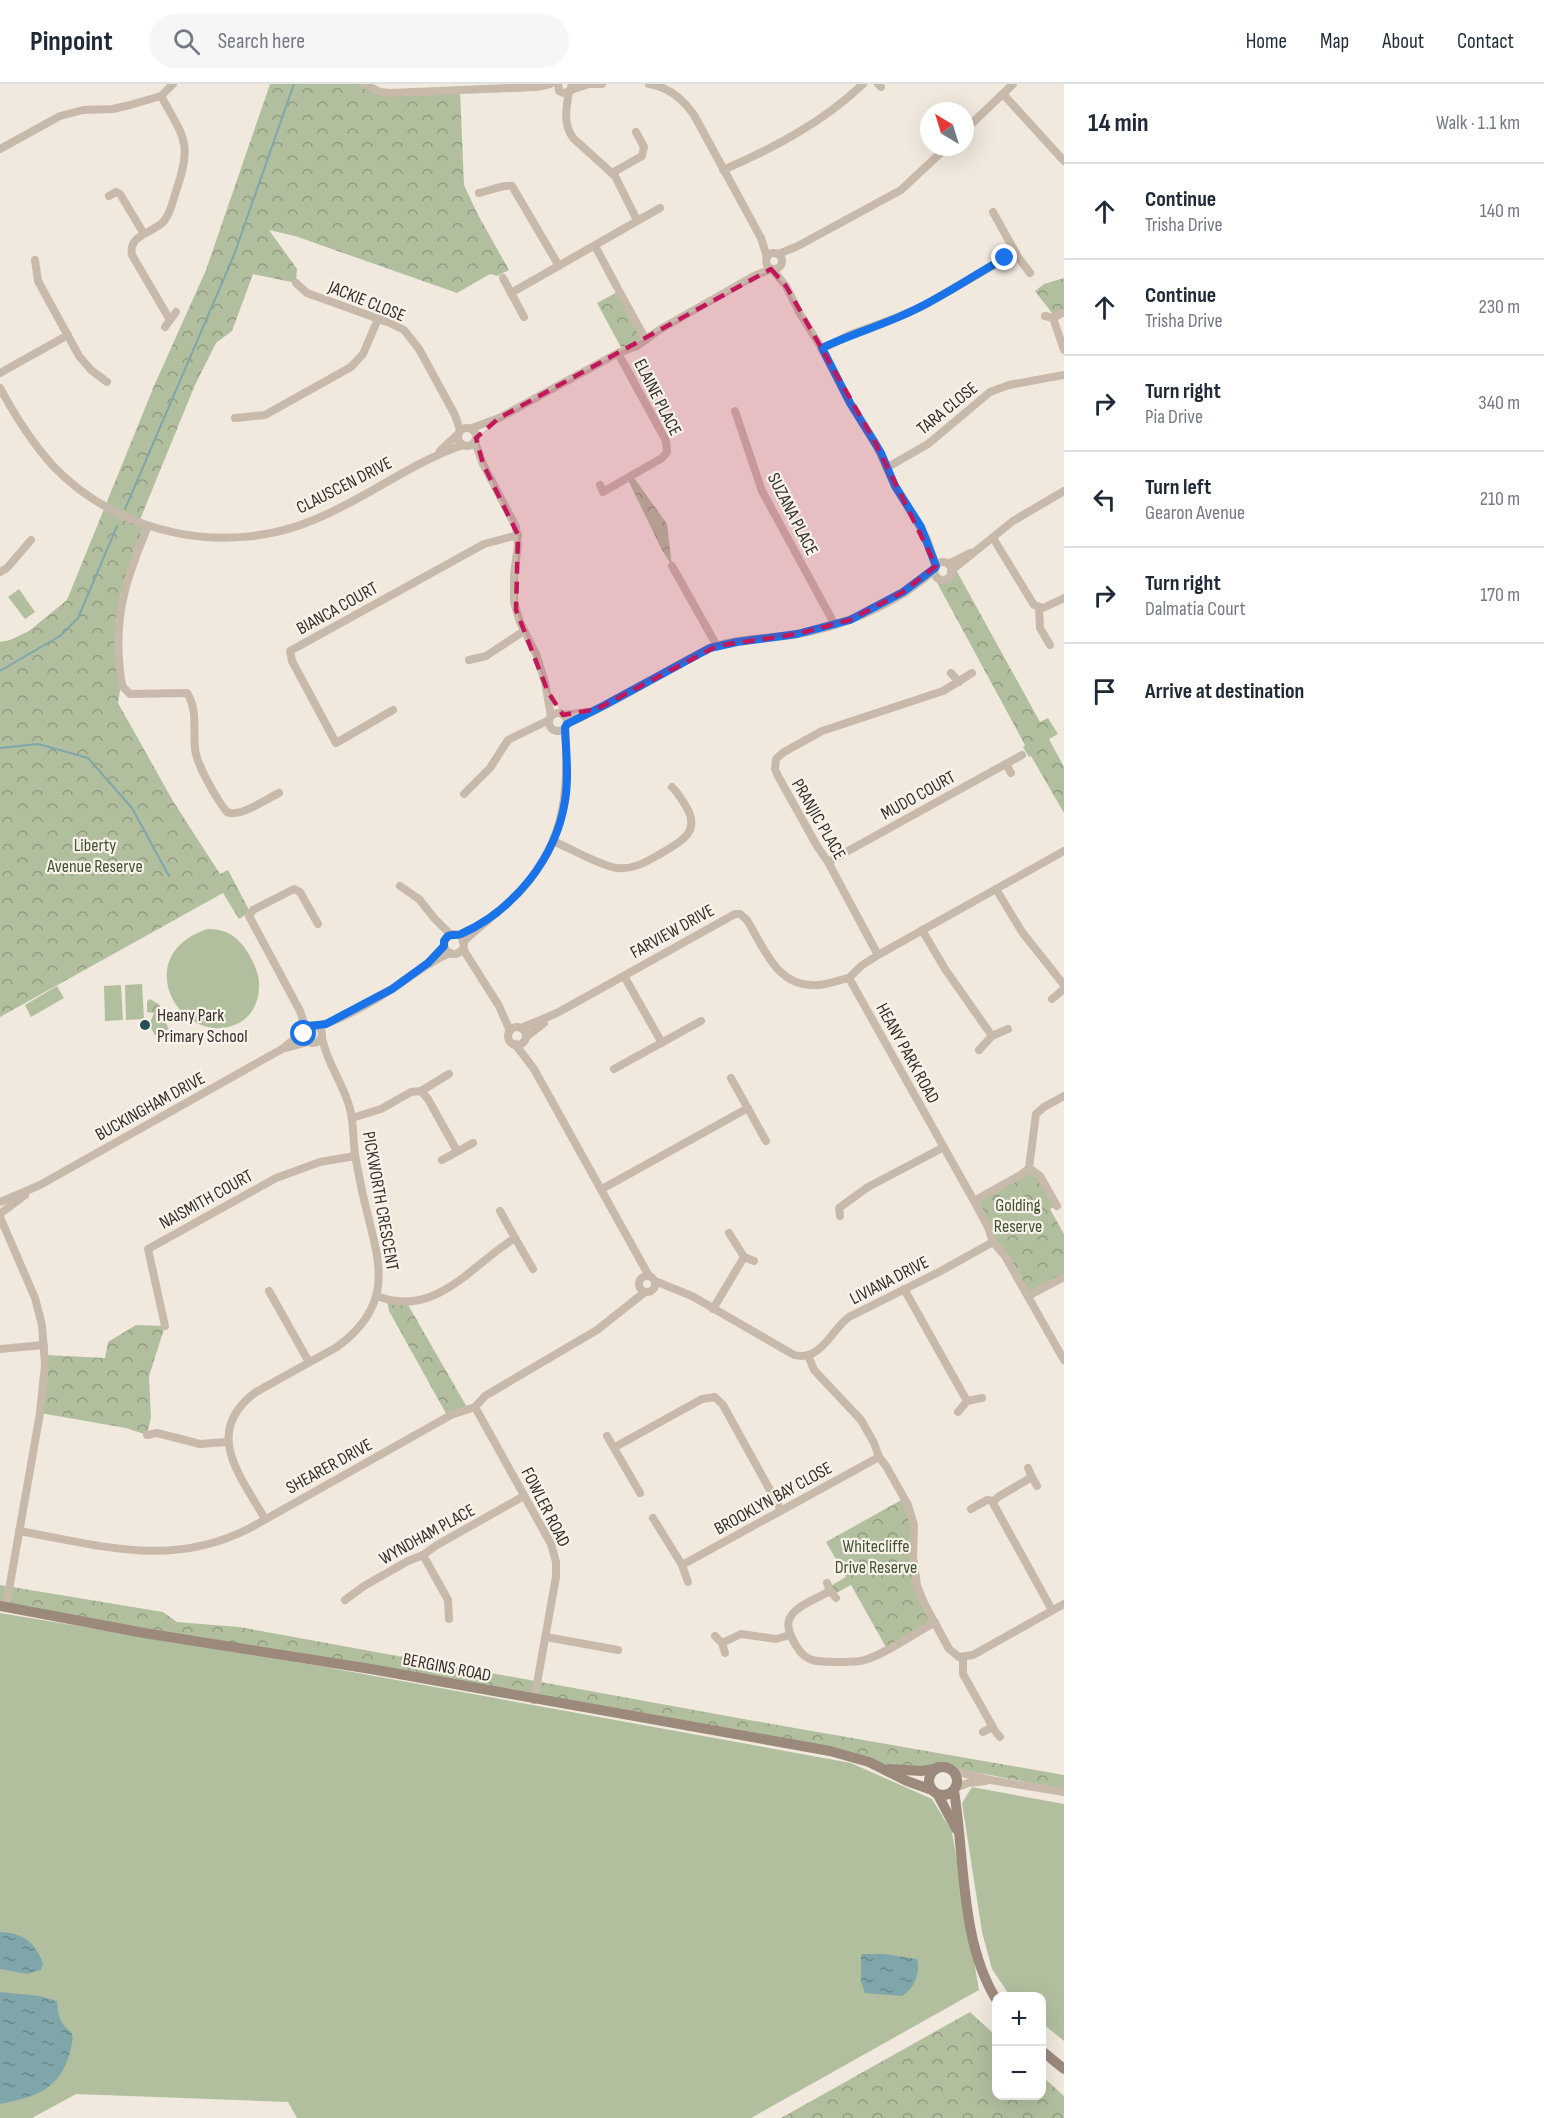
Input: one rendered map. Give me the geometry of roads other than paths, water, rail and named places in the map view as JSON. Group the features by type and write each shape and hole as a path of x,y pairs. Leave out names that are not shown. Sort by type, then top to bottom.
{"main road":[{"name":"BERGINS ROAD","path":"3,1606 144,1634 371,1669 534,1700 830,1751 886,1769 907,1781 935,1792"},
{"path":"959,1834 928,1779 934,1769 947,1767 954,1771 958,1780 955,1790 959,1834 975,1948 979,1965 992,1992"},
{"name":"BERGINS ROAD","path":"886,1769 921,1772 934,1769"},
{"path":"935,1792 944,1796 955,1790"},
{"path":"1046,2055 1064,2069"}],"street":[{"path":"0,149 60,116 83,110 122,107 161,96 173,84"},
{"path":"364,84 380,92 390,93 537,87 565,89 588,84 602,84"},
{"path":"537,87 549,84"},
{"path":"552,723 560,730 717,646 797,634 836,625 864,614 903,592 938,578 947,578 948,566 927,539 895,486 869,431 850,403 822,348 799,312 774,261 694,115 679,98 661,85 649,84"},
{"path":"723,170 813,125 838,107 863,84"},
{"path":"974,121 1013,84"},
{"path":"565,89 567,126 573,138 612,173 637,220"},
{"path":"1003,94 1064,160"},
{"path":"161,96 181,133 185,148 185,161 166,219 133,243 132,255 167,323 176,312"},
{"path":"612,173 640,159 644,153 644,147 636,132"},
{"path":"774,261 901,190 937,156"},
{"path":"479,193 505,185 512,186 559,266"},
{"path":"109,196 116,192 120,194 144,234"},
{"path":"511,293 660,208"},
{"path":"993,212 1015,253 1030,273"},
{"path":"595,246 646,340"},
{"path":"822,348 923,306 1015,253"},
{"path":"35,260 38,280 68,335 87,365 107,382"},
{"name":"CLAUSCEN DRIVE","path":"0,388 27,434 56,469 89,496 112,510 148,526 169,532 216,538 256,536 283,531 334,511 436,454 464,430 499,418 618,352 646,340 659,330 754,276 774,261"},
{"path":"503,278 524,317"},
{"name":"JACKIE CLOSE","path":"296,283 307,293 396,326 408,335 419,350 464,430"},
{"path":"1062,312 1049,317 1064,350"},
{"path":"235,418 265,416 351,367 363,354 378,319"},
{"path":"0,373 68,335"},
{"name":"ELAINE PLACE","path":"603,491 662,458 667,452 666,441 618,352"},
{"name":"TARA CLOSE","path":"888,467 928,444 990,392 1009,385 1058,378 1064,375"},
{"name":"SUZANA PLACE","path":"735,411 762,491 836,625"},
{"name":"CLAUSCEN DRIVE","path":"436,454 470,446 499,418"},
{"path":"483,464 459,442 464,430 476,440 483,464 509,511 518,534 514,592 516,610 524,632 536,654 548,692 552,723 566,753"},
{"path":"948,566 981,547 1020,516 1064,491"},
{"path":"148,526 130,571 120,608 118,641 123,687 130,694 187,693 191,699 195,720 195,747 198,760 227,812 241,813 279,793"},
{"name":"BIANCA COURT","path":"393,710 336,743 292,661 290,651 484,544 518,534"},
{"path":"993,538 1032,603 1039,608 1064,598"},
{"path":"927,539 935,567 934,573 938,578"},
{"path":"0,572 7,568 31,540"},
{"path":"903,592 940,563 948,566"},
{"path":"672,566 717,646"},
{"path":"1039,608 1040,628 1050,645"},
{"path":"469,660 486,656 524,632"},
{"path":"951,673 959,682"},
{"name":"PRANJIC PLACE","path":"878,955 778,776 775,763 778,756 828,729 935,694 972,673"},
{"path":"428,963 444,943 459,940 523,888 537,871 553,840 565,800 566,726 562,714 548,692"},
{"path":"464,794 484,775 508,740 552,723 562,714 597,709"},
{"name":"MUDO COURT","path":"828,862 1022,755"},
{"path":"1005,764 1011,773"},
{"path":"553,840 615,868 637,866 680,841 691,828 691,818 680,795 672,788"},
{"path":"849,978 861,966 878,955 1064,850"},
{"path":"400,886 419,899 435,920 459,940 477,974 499,1006 516,1029 525,1032 534,1069"},
{"path":"318,924 300,892 294,889 253,910 249,916 310,1028 321,1030 322,1036"},
{"path":"996,889 1022,932 1064,987 1052,999"},
{"name":"FARVIEW DRIVE","path":"516,1029 557,1013 737,914 747,920 773,966 787,978 797,983 815,986 849,978"},
{"path":"435,920 444,943 452,954 477,974"},
{"path":"922,930 945,969 992,1036"},
{"path":"310,1028 305,1038 310,1043 318,1042 346,1015 392,989 428,963 452,954 459,940"},
{"path":"624,976 662,1043"},
{"name":"HEANY PARK ROAD","path":"849,978 974,1201 993,1242 1005,1256 1064,1360"},
{"name":"FARVIEW DRIVE","path":"525,1039 557,1013"},
{"name":"BUCKINGHAM DRIVE","path":"0,1202 33,1188 282,1049 310,1028 346,1015"},
{"path":"614,1069 701,1021"},
{"path":"516,1029 509,1039 534,1069 652,1278 649,1291"},
{"path":"979,1050 992,1036 1008,1029"},
{"name":"PICKWORTH CRESCENT","path":"227,1442 231,1420 244,1401 256,1392 338,1347 360,1328 369,1316 377,1296 379,1263 355,1156 352,1118 345,1093 328,1061 322,1036"},
{"path":"515,1044 520,1044 525,1039"},
{"name":"BUCKINGHAM DRIVE","path":"282,1049 310,1043"},
{"name":"PICKWORTH CRESCENT","path":"310,1043 328,1061"},
{"path":"352,1118 381,1109 411,1092 421,1091 449,1074"},
{"path":"731,1078 766,1141"},
{"path":"421,1091 428,1099 457,1151"},
{"path":"974,1201 1023,1174 1029,1168 1036,1114 1064,1096"},
{"path":"602,1189 748,1108"},
{"path":"442,1160 473,1143"},
{"path":"837,1208 868,1187 944,1147"},
{"name":"NAISMITH COURT","path":"165,1326 148,1249 283,1175 320,1162 355,1156"},
{"path":"1029,1168 1040,1176 1057,1206"},
{"name":"BUCKINGHAM DRIVE","path":"0,1214 33,1188"},
{"path":"500,1211 533,1269"},
{"path":"0,1214 14,1253 35,1298 42,1324 44,1345 44,1390 3,1606"},
{"path":"729,1233 744,1257 754,1261"},
{"path":"0,1234 14,1253"},
{"path":"377,1296 399,1303 423,1300 471,1273 492,1252 515,1238"},
{"name":"LIVIANA DRIVE","path":"808,1355 821,1348 840,1324 849,1317 930,1277 993,1242"},
{"path":"636,1252 641,1290 680,1290"},
{"path":"713,1309 744,1257"},
{"path":"639,1283 644,1276 652,1278 680,1290 794,1355 808,1355 814,1370 861,1420 879,1457 889,1470 911,1511 914,1525 915,1577 934,1623 956,1656 963,1658 973,1656 1064,1604"},
{"path":"1028,1296 1064,1277"},
{"name":"SHEARER DRIVE","path":"623,1308 639,1283"},
{"path":"904,1289 967,1401"},
{"path":"269,1291 309,1362"},
{"name":"SHEARER DRIVE","path":"19,1531 130,1550 169,1552 193,1549 218,1542 243,1532 451,1415 475,1407 485,1396 597,1330 623,1308 649,1291"},
{"path":"0,1349 44,1345"},
{"path":"615,1447 702,1399 715,1397 723,1406 781,1510"},
{"path":"958,1412 967,1401 982,1398"},
{"name":"FOWLER ROAD","path":"475,1407 551,1544 556,1562 556,1577 534,1700"},
{"path":"147,1436 157,1434 200,1444 227,1442 236,1468 265,1519"},
{"path":"607,1436 640,1493"},
{"name":"BROOKLYN BAY CLOSE","path":"682,1565 879,1457"},
{"path":"1028,1468 1037,1486"},
{"path":"994,1501 1000,1495 1032,1477"},
{"name":"WYNDHAM PLACE","path":"345,1600 364,1586 423,1555 524,1496"},
{"path":"971,1509 987,1500 994,1501"},
{"path":"994,1501 996,1509 1052,1610"},
{"path":"653,1518 682,1565 687,1582"},
{"path":"423,1555 448,1600 449,1619"},
{"path":"836,1598 829,1587 792,1615 788,1625 790,1635 801,1654 812,1660 857,1661 873,1657 934,1623"},
{"path":"722,1643 741,1634 776,1640 790,1635"},
{"path":"546,1636 618,1650"},
{"path":"715,1636 722,1643 725,1653"},
{"path":"963,1658 963,1674 992,1727 1000,1737"},
{"path":"983,1732 992,1727"},
{"path":"954,1771 990,1780 1064,1792"},
{"path":"955,1790 968,1783 990,1780"}],"water":[{"path":"0,1932 15,1934 32,1944 43,1963 41,1970 27,1974 0,1969"},
{"path":"862,1954 884,1954 917,1959 918,1969 913,1985 902,1996 865,1993 861,1981"},
{"path":"0,1992 40,1996 57,2001 60,2019 73,2038 66,2065 53,2083 35,2094 0,2104"}],"waterway":[{"path":"125,509 234,255 294,84"},
{"path":"0,671 60,636 78,618 117,526"},
{"path":"0,748 38,744 88,758 132,808 169,876"}],"place":[{"name":"Heany Park Primary School","path":"145,1025"}],"park label":[{"name":"Liberty Avenue Reserve","path":"95,855"},
{"name":"Golding Reserve","path":"1018,1215"},
{"name":"Whitecliffe Drive Reserve","path":"876,1556"}]}
